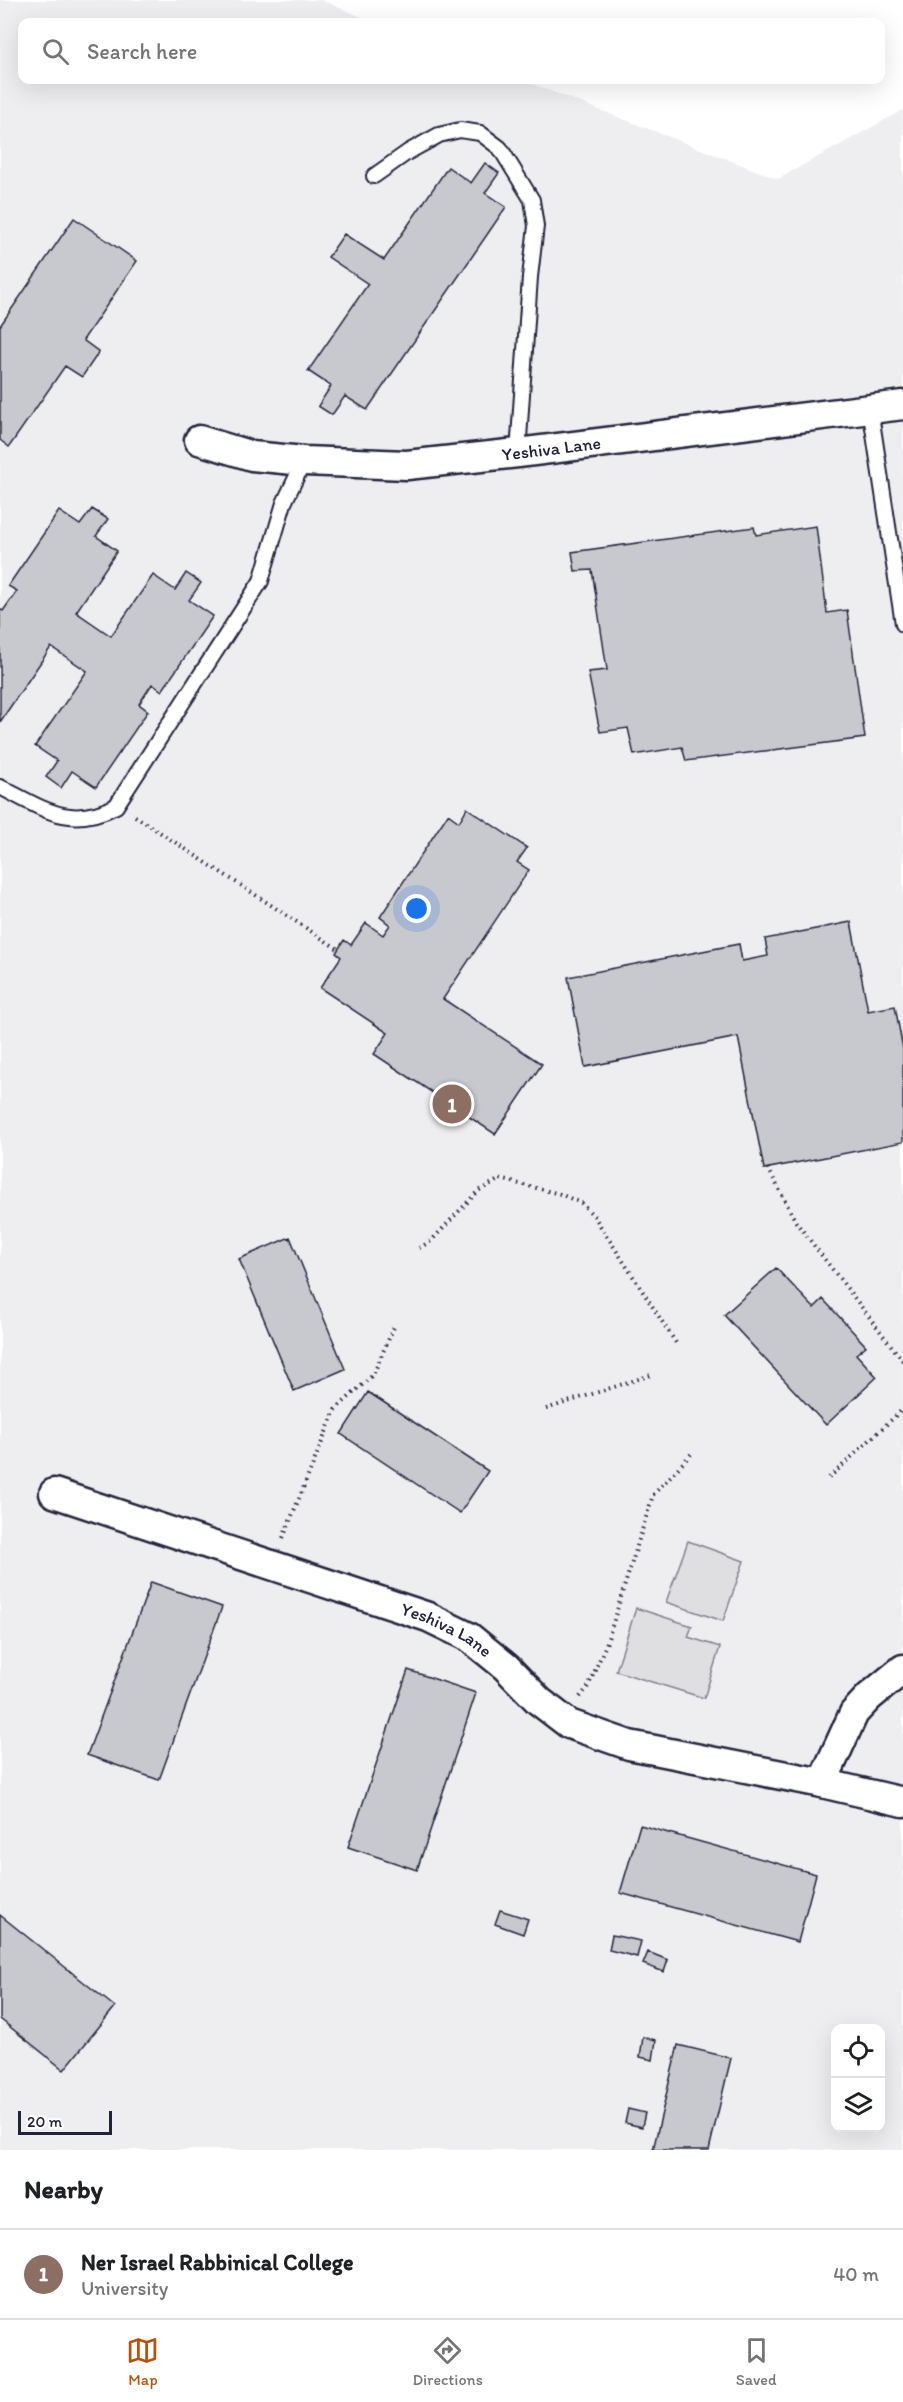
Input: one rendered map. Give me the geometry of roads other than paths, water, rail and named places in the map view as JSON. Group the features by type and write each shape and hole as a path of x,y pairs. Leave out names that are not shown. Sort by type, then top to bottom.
{"street":[{"name":"Yeshiva Lane","path":"198,440 252,456 304,461 407,465 903,405"},
{"name":"Yeshiva Lane","path":"54,1493 272,1563 428,1617 469,1637 506,1667 539,1701 564,1720 629,1745 822,1783 903,1802"},
{"path":"822,1783 854,1713 869,1697 903,1669"}],"lane":[{"path":"374,176 408,152 439,135 460,130 480,133 500,148 532,200 536,226 530,277 518,453"},
{"path":"870,408 903,624"},
{"path":"0,787 50,812 81,818 99,815 117,804 261,581 284,503 304,461"}],"place":[{"name":"Ner Israel Rabbinical College","path":"452,1104"}]}
